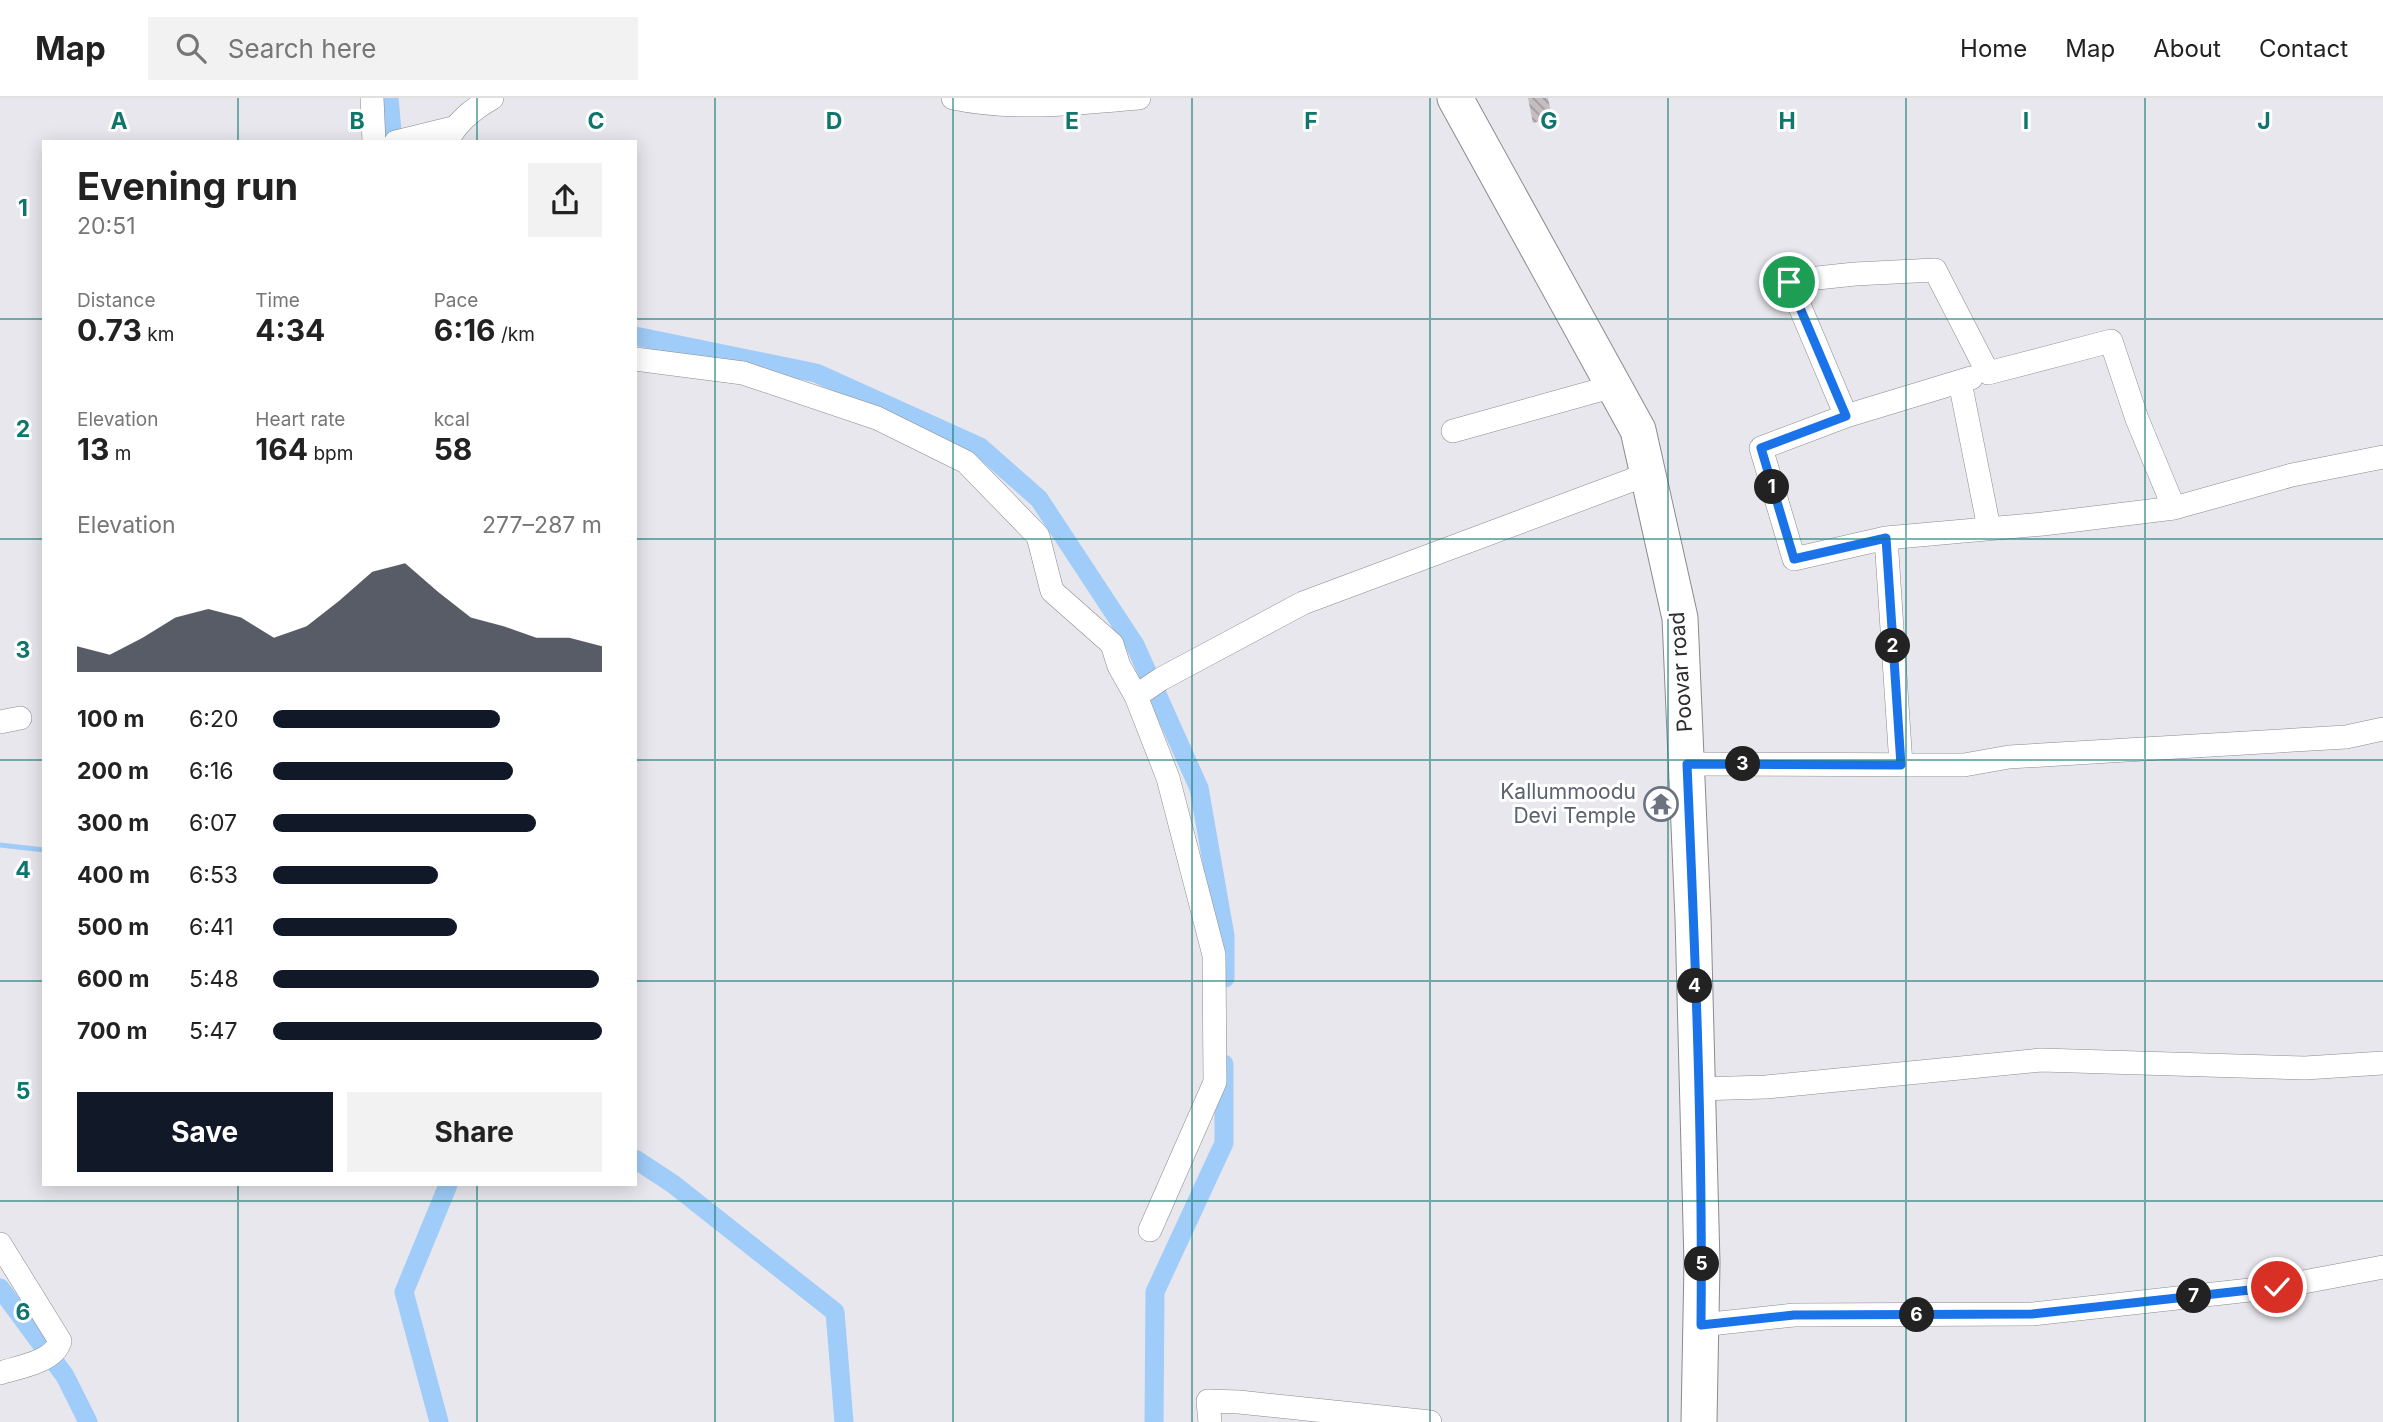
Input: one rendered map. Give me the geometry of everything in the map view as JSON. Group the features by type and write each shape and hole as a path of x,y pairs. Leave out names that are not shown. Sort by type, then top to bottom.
{"main road":[{"name":"Poovar road","path":"1455,98 1638,430 1680,618 1687,764 1701,1250 1699,1422"}],"street":[{"path":"372,98 374,140"},
{"path":"411,140 450,135 477,107 492,98"},
{"path":"953,98 1023,107 1139,98"},
{"path":"1846,416 1789,282 1855,274 1935,270 1988,373"},
{"path":"2174,508 2137,419 2111,341 1988,373 1846,416 1761,448 1794,559 1886,538 2174,508 2292,475 2383,457"},
{"path":"637,359 743,373 877,418 966,462 1038,536 1052,591 1112,644 1119,666 1138,694 1168,778 1214,956 1215,1082 1150,1230"},
{"path":"1960,382 1989,528"},
{"path":"1453,431 1614,386"},
{"path":"1138,694 1303,603 1648,474"},
{"path":"1886,538 1901,765"},
{"path":"1687,764 1964,765 2009,757 2346,737 2383,729"},
{"path":"1697,1089 1766,1087 2041,1060 2305,1068 2383,1063"},
{"path":"0,1244 58,1335 50,1352 0,1373"},
{"path":"1701,1325 1794,1315 2032,1314 2277,1287 2383,1267"},
{"path":"1210,1422 1208,1401 1430,1422"}],"building":[{"path":"1528,98 1548,98 1552,118 1533,123"}],"waterway":[{"path":"389,98 393,140"},
{"path":"637,336 816,373 980,447 1039,499 1135,645 1199,788 1225,936 1225,978"},
{"path":"0,845 42,850"},
{"path":"1154,1422 1155,1292 1224,1143 1224,1064"},
{"path":"637,1160 673,1184 835,1312 844,1422"},
{"path":"439,1422 404,1292 448,1186"},
{"path":"0,1288 65,1376 88,1422"}],"place":[{"name":"Kallummoodu Devi Temple","path":"1661,804"}],"route":[{"path":"1789,282 1846,416 1761,448 1794,559 1886,538 1901,765 1687,764 1702,1263 1701,1325 1794,1315 2032,1314 2277,1287"}]}
